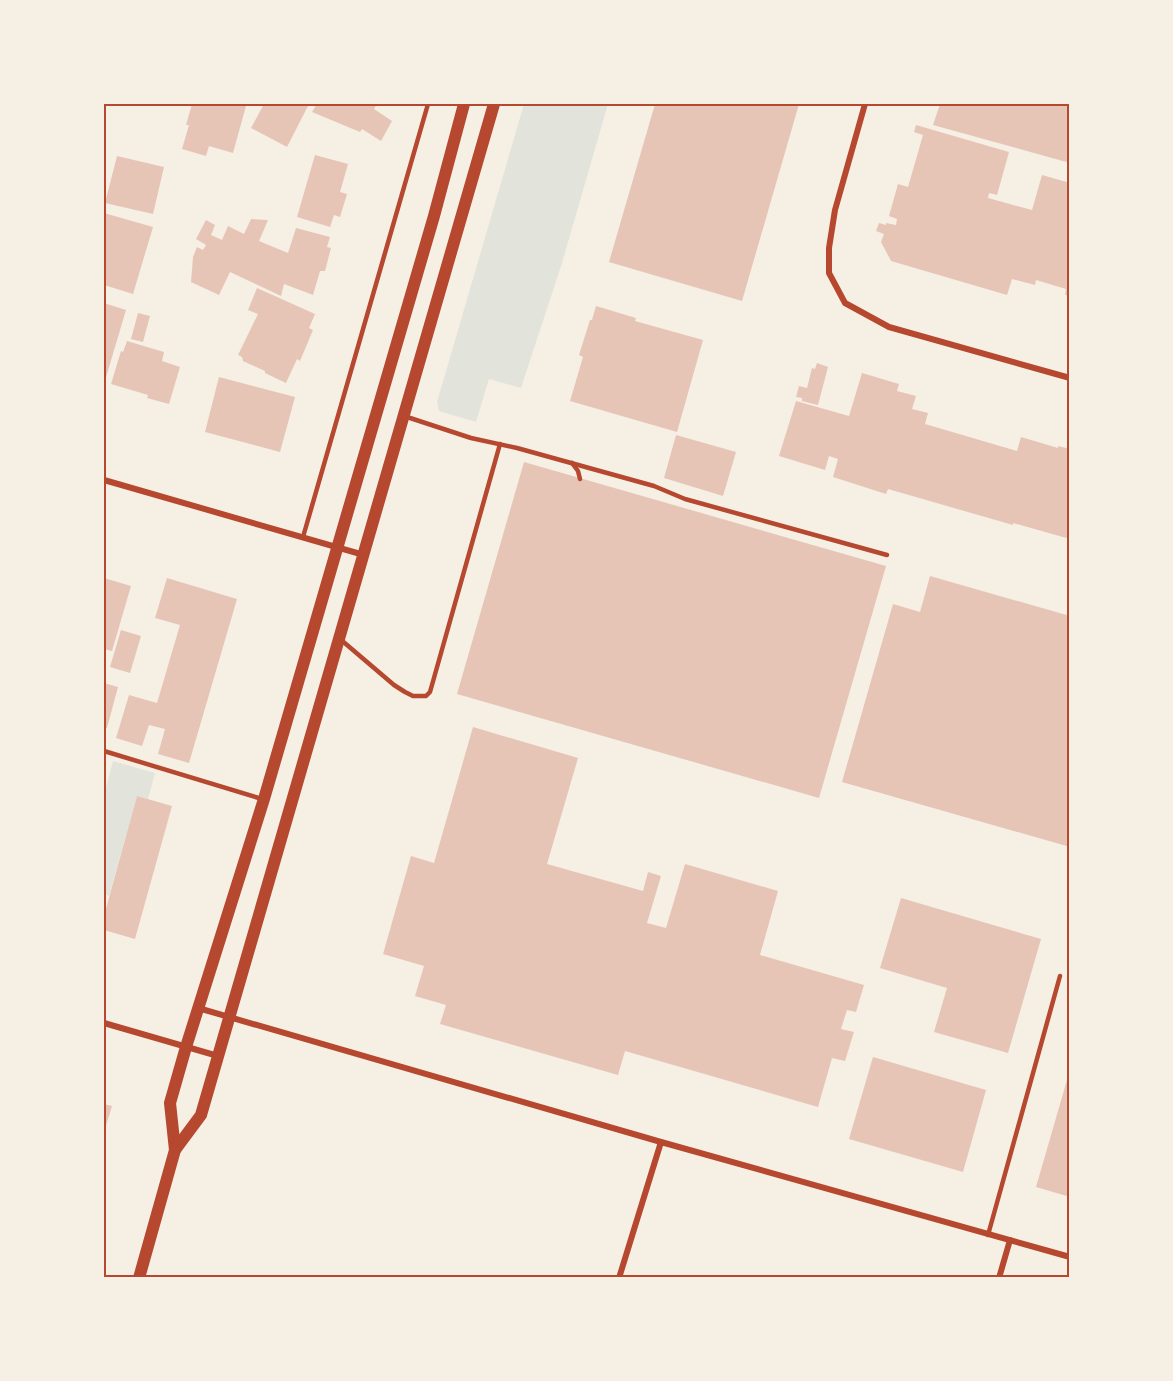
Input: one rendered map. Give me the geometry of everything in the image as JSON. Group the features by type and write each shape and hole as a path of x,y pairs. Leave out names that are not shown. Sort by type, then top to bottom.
{"main road":[{"path":"175,1150 170,1103 264,799 434,216 464,104"},
{"path":"139,1278 175,1150 201,1115 494,104"}],"street":[{"path":"865,104 835,210 829,248 830,273 845,303 889,327 1070,378"},
{"path":"104,480 364,555"},
{"path":"198,1008 1070,1257"},
{"path":"104,1023 218,1056"},
{"path":"619,1278 661,1142"},
{"path":"999,1278 1010,1240"}],"lane":[{"path":"303,537 428,104"},
{"path":"404,416 471,438 654,486 685,499 887,555"},
{"path":"339,639 405,692 419,697 426,696 430,692 500,444"},
{"path":"572,463 580,479"},
{"path":"104,752 264,799"},
{"path":"988,1234 1060,976"}],"shaded area":[{"path":"524,104 608,104 562,263 521,388 489,379 476,422 439,411 437,402"},
{"path":"113,761 155,773 148,799 137,796 109,896 104,894 104,795"}],"building":[{"path":"192,104 246,106 233,153 209,146 206,156 182,149"},
{"path":"264,104 309,104 287,147 251,128"},
{"path":"317,104 377,104 374,109 392,121 381,141 362,129 360,132 312,112"},
{"path":"655,104 799,104 742,301 609,262"},
{"path":"940,104 1070,104 1070,163 933,125"},
{"path":"916,125 1009,152 997,195 989,193 988,198 1032,210 1042,175 1070,183 1070,296 1065,295 1066,289 1036,280 1035,285 1012,279 1007,295 891,261 881,242 884,234 876,231 879,223 896,225 897,219 889,216 898,184 908,187 923,135 914,132"},
{"path":"315,155 348,164 340,192 347,194 340,217 334,215 330,227 297,217"},
{"path":"117,156 164,167 153,214 105,203"},
{"path":"104,213 153,227 133,294 104,285"},
{"path":"251,219 268,220 259,241 288,253 296,228 330,237 327,247 331,248 325,271 320,271 313,295 284,284 281,296 230,272 219,295 191,282 193,257 197,247 203,250 206,245 196,239 206,220 215,225 211,235 222,240 228,226 244,234"},
{"path":"257,288 315,314 309,328 313,330 300,361 297,359 286,383 243,361 238,355 258,314 248,310"},
{"path":"104,303 126,310 104,384"},
{"path":"596,306 636,318 635,321 703,340 677,432 570,401 583,357 579,355"},
{"path":"138,313 150,316 143,342 131,339"},
{"path":"127,341 164,352 162,361 180,367 169,404 111,384 121,351 123,352"},
{"path":"817,363 828,367 818,405 796,397 799,386 807,388 812,368 815,369"},
{"path":"862,373 899,384 897,391 916,396 912,409 928,413 925,424 1017,451 1021,437 1058,448 1058,446 1070,449 1070,539 888,489 886,494 833,477 838,459 829,456 825,470 779,456 796,401 849,416"},
{"path":"219,377 295,397 280,452 205,432"},
{"path":"676,435 736,452 723,496 664,478"},
{"path":"524,462 886,566 819,798 457,694"},
{"path":"930,576 1070,616 1070,847 842,782 893,604 920,612"},
{"path":"104,578 131,586 112,651 104,649"},
{"path":"167,578 237,599 189,763 158,754 165,729 149,725 142,746 116,738 129,695 157,703 180,625 155,618"},
{"path":"121,630 141,636 130,673 110,667"},
{"path":"104,683 118,687 107,728 104,728"},
{"path":"473,727 578,758 547,864 643,891 648,872 661,876 647,923 666,928 685,864 778,891 760,955 864,985 856,1012 847,1010 841,1029 854,1032 845,1061 832,1058 818,1107 625,1051 618,1075 440,1024 446,1005 415,996 424,966 383,954 411,856 434,863"},
{"path":"137,796 172,806 135,939 104,930 104,916"},
{"path":"901,898 1041,939 1008,1053 934,1032 947,988 880,968"},
{"path":"873,1057 986,1090 963,1172 849,1139"},
{"path":"1070,1073 1070,1197 1036,1187"},
{"path":"104,1104 112,1106 104,1132"}]}
